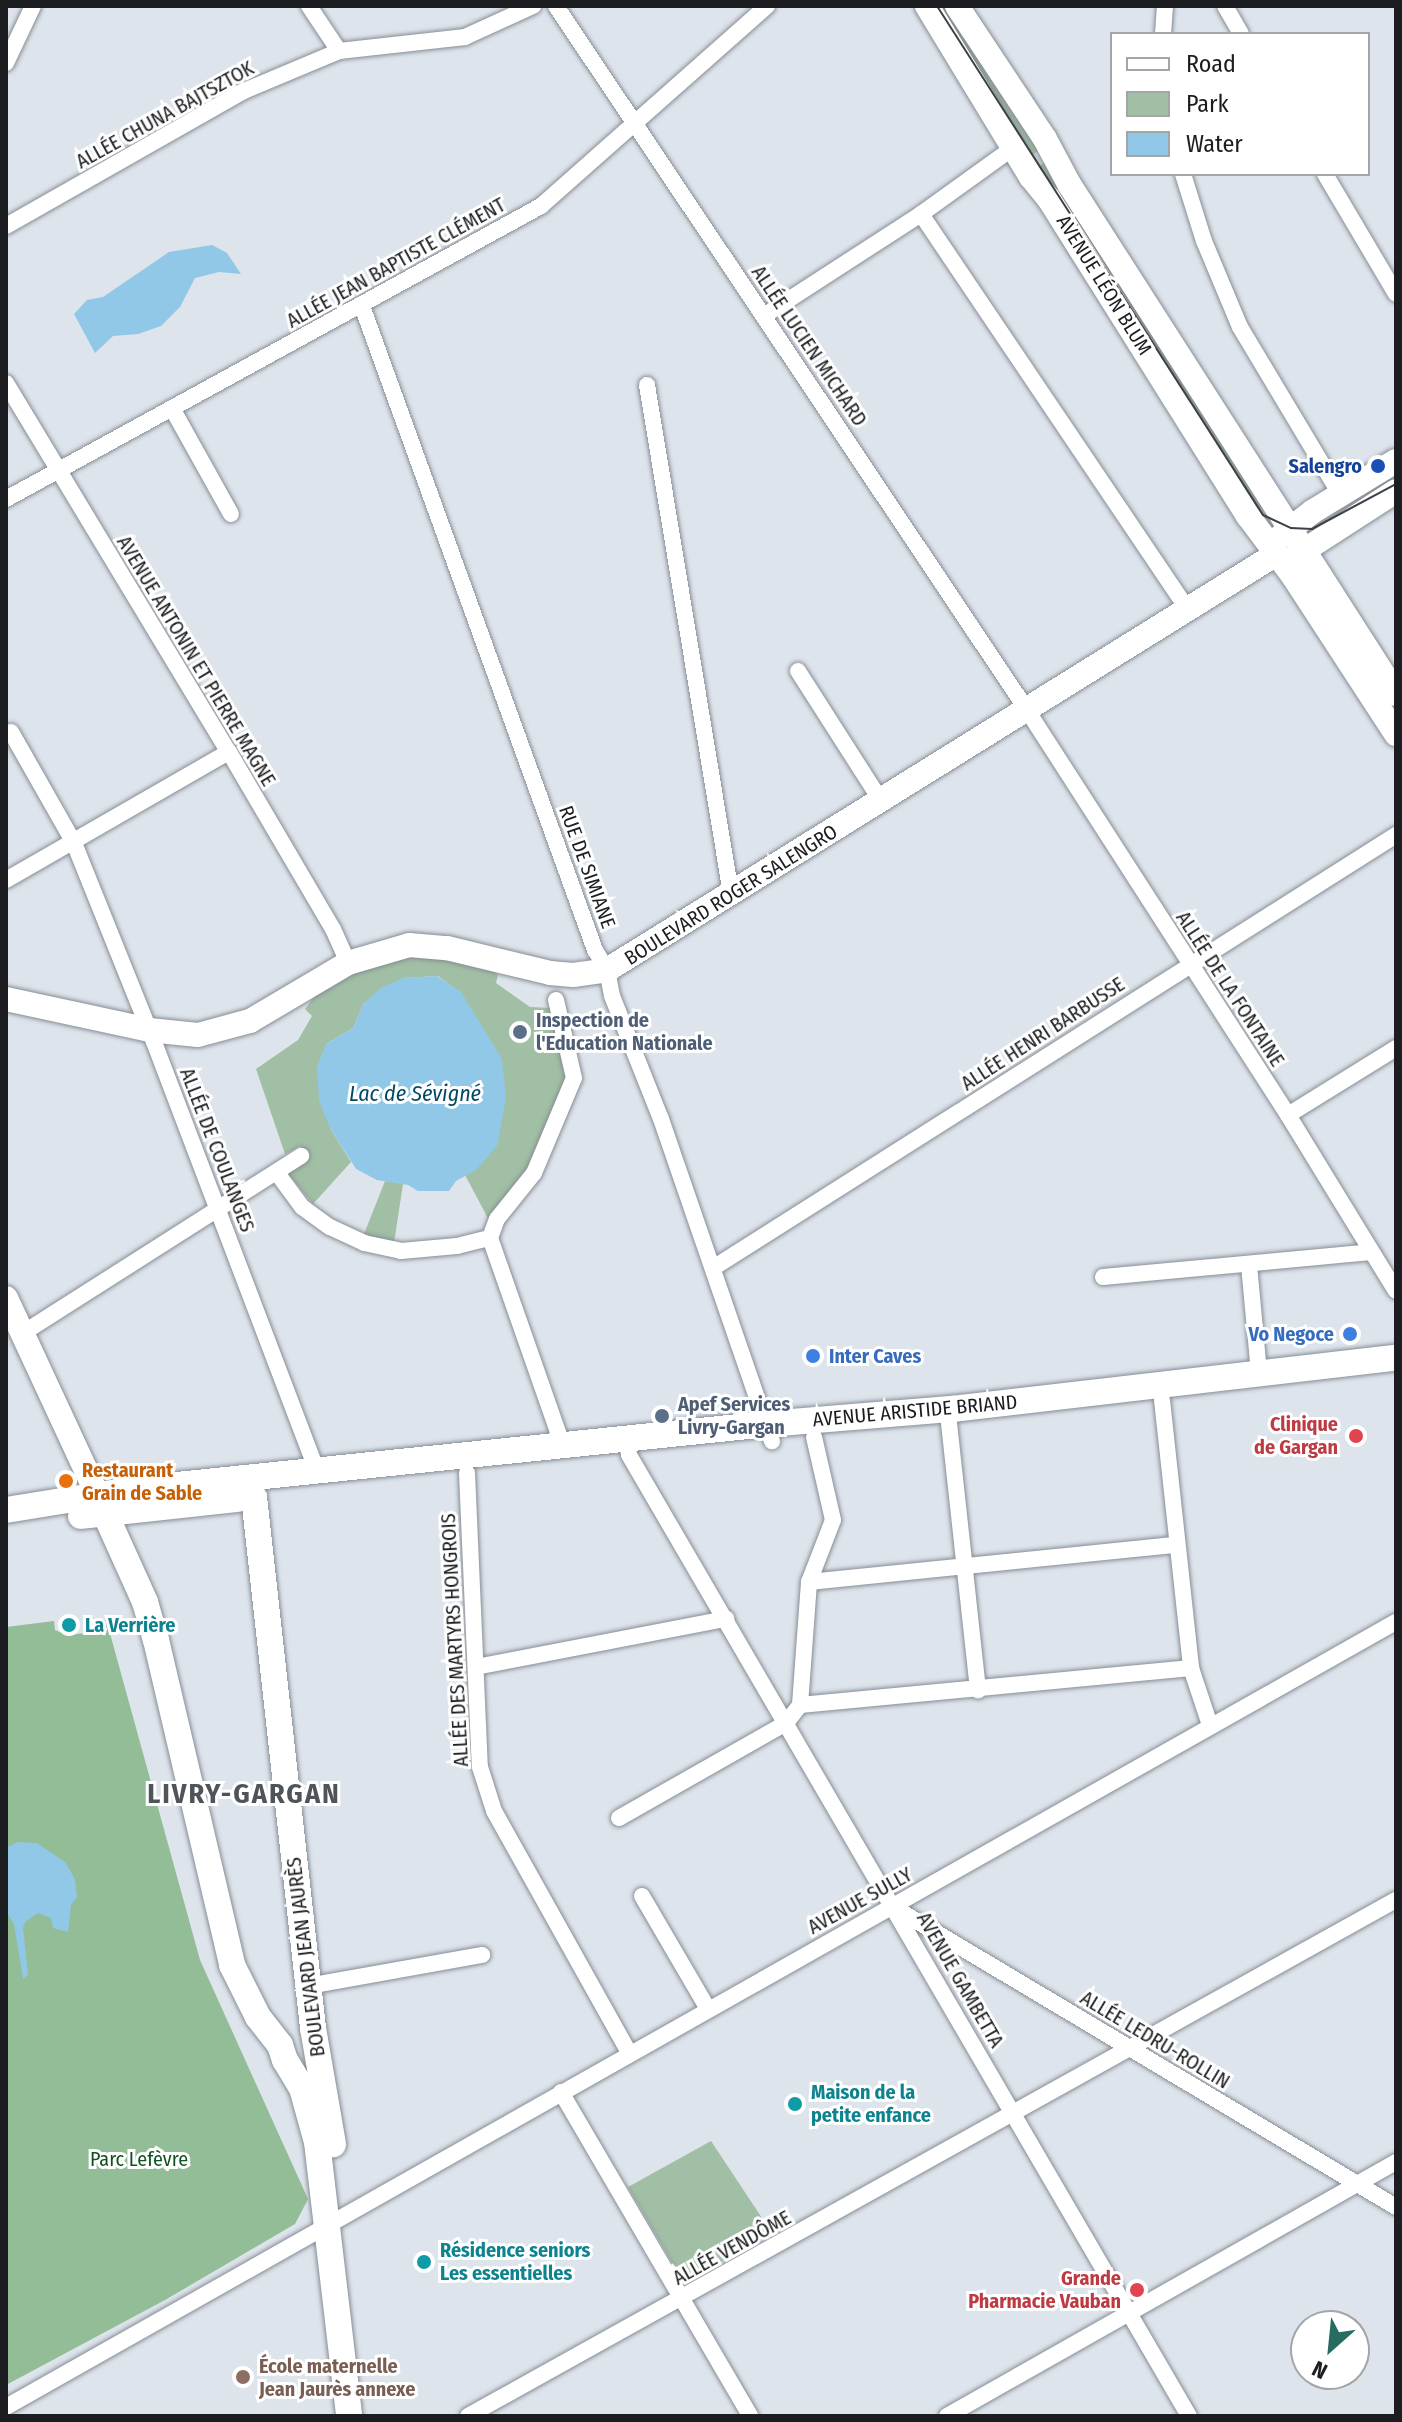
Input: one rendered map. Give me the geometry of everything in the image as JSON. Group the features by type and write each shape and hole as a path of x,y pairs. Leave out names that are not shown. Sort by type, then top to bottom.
{"main road":[{"name":"AVENUE LÉON BLUM","path":"927,6 1013,148 1049,199 1272,557 1396,734"},
{"name":"AVENUE LÉON BLUM","path":"957,6 1396,694"},
{"path":"1272,557 1291,528 1396,461"},
{"path":"1272,557 1305,551 1396,491"},
{"name":"BOULEVARD ROGER SALENGRO","path":"6,999 149,1030 198,1035 226,1030 250,1021 348,963 409,945 447,948 550,973 573,975 607,970 1272,557"},
{"path":"6,1298 145,1602 232,1965 258,2017 280,2045 302,2088 335,2220"},
{"name":"AVENUE ARISTIDE BRIAND","path":"101,1504 249,1488 467,1473 628,1447 1396,1358"},
{"name":"AVENUE ARISTIDE BRIAND","path":"770,1432 814,1437 1396,1375"},
{"name":"AVENUE ARISTIDE BRIAND","path":"101,1504 200,1493 210,1483 249,1488 318,1473 563,1446 628,1447"},
{"name":"BOULEVARD JEAN JAURÈS","path":"249,1488 335,2220 363,2416"},
{"path":"6,1510 101,1504"},
{"path":"6,1525 101,1504"},
{"path":"280,2045 302,2048 313,2028"},
{"name":"BOULEVARD JEAN JAURÈS","path":"335,2220 349,2416"}],"street":[{"path":"8,56 33,6"},
{"path":"309,6 339,51"},
{"name":"ALLÉE CHUNA BAJTSZTOK","path":"6,226 244,91 339,51 465,37 533,6"},
{"name":"ALLÉE LUCIEN MICHARD","path":"556,6 1027,710"},
{"name":"ALLÉE JEAN BAPTISTE CLÉMENT","path":"6,499 59,473 541,206 767,6"},
{"path":"1163,32 1165,6"},
{"path":"1225,6 1240,32"},
{"path":"765,315 921,214 1013,148"},
{"path":"1184,176 1204,241 1240,327 1341,496"},
{"path":"1326,176 1396,294"},
{"path":"921,214 1188,610"},
{"name":"RUE DE SIMIANE","path":"362,306 595,950 607,970 612,996 661,1119 770,1432"},
{"name":"AVENUE ANTONIN ET PIERRE MAGNE","path":"6,383 229,752 333,929 348,963"},
{"path":"647,385 731,894"},
{"path":"173,410 231,514"},
{"path":"798,671 881,801"},
{"name":"ALLÉE DE LA FONTAINE","path":"1027,710 1288,1115 1396,1291"},
{"name":"ALLÉE DE COULANGES","path":"11,732 74,843 149,1030 318,1473"},
{"path":"6,880 229,752"},
{"name":"ALLÉE HENRI BARBUSSE","path":"713,1268 1396,835"},
{"path":"556,1000 574,1078 534,1173 497,1219 490,1238 563,1446"},
{"path":"1288,1115 1396,1048"},
{"path":"23,1333 301,1156"},
{"path":"277,1173 302,1207 330,1227 364,1243 401,1251 457,1246 490,1238"},
{"path":"1103,1277 1371,1252"},
{"path":"1249,1265 1259,1373"},
{"path":"1162,1400 1191,1668 1210,1725"},
{"path":"949,1423 978,1690"},
{"path":"619,1818 786,1723 800,1705 809,1582 833,1520 814,1437"},
{"name":"AVENUE GAMBETTA","path":"628,1447 1189,2416"},
{"name":"ALLÉE DES MARTYRS HONGROIS","path":"467,1473 480,1767 494,1811 630,2054"},
{"path":"809,1582 1176,1545"},
{"path":"476,1667 726,1619"},
{"name":"AVENUE SULLY","path":"6,2407 1396,1622"},
{"path":"800,1705 1191,1668"},
{"path":"642,1896 708,2009"},
{"name":"ALLÉE VENDÔME","path":"468,2416 1132,2050 1396,1900"},
{"name":"ALLÉE LEDRU-ROLLIN","path":"894,1907 1396,2207"},
{"path":"308,1986 482,1955"},
{"path":"561,2092 750,2416"},
{"path":"947,2416 1396,2162"}],"green space":[{"path":"933,6 949,6 1043,148 1027,158"},
{"path":"1051,158 1269,502 1254,515 1033,170"},
{"path":"426,952 489,967 498,975 496,983 530,1007 553,1008 567,1078 529,1169 490,1222 465,1175 476,1169 461,993 438,976 403,978 364,1003 353,1028 326,1044 330,1128 351,1162 313,1204 289,1175 291,1168 308,1157 300,1146 285,1154 256,1069 298,1040 312,1016 305,1009 319,990 368,964"},
{"path":"385,1181 403,1184 394,1243 364,1234"},
{"name":"Parc Lefèvre","path":"106,1619 200,1960 308,2199 295,2224 165,2300 6,2385 6,1627 54,1621 55,1630 67,1635 87,1633"},
{"path":"711,2141 772,2233 684,2283 628,2187"}],"water":[{"path":"212,245 227,253 241,274 219,272 195,278 180,307 161,326 138,334 113,336 95,353 74,314 87,300 103,297 169,252"},
{"name":"Lac de Sévigné","path":"437,976 461,992 502,1059 506,1098 497,1146 476,1170 456,1181 449,1191 418,1191 408,1185 377,1180 356,1169 330,1128 319,1101 317,1067 326,1044 353,1028 364,1003 381,988 403,978"},
{"path":"18,1842 37,1843 65,1862 75,1879 77,1897 71,1905 68,1932 53,1928 51,1918 38,1913 26,1921 23,1927 28,1975 23,1979 14,1924 6,1911 6,1848"}],"tram line":[{"path":"937,6 1263,515 1291,528 1312,529 1396,484"}],"place":[{"name":"Salengro","path":"1378,466"},
{"name":"Inspection de l'Education Nationale","path":"520,1032"},
{"name":"Vo Negoce","path":"1350,1334"},
{"name":"Inter Caves","path":"813,1356"},
{"name":"Apef Services Livry-Gargan","path":"662,1416"},
{"name":"Clinique de Gargan","path":"1356,1436"},
{"name":"Restaurant Grain de Sable","path":"66,1481"},
{"name":"La Verrière","path":"69,1625"},
{"name":"Maison de la petite enfance","path":"795,2104"},
{"name":"Résidence seniors Les essentielles","path":"424,2262"},
{"name":"Grande Pharmacie Vauban","path":"1137,2290"},
{"name":"École maternelle Jean Jaurès annexe","path":"243,2377"}],"district":[{"name":"LIVRY-GARGAN","path":"244,1794"}]}
